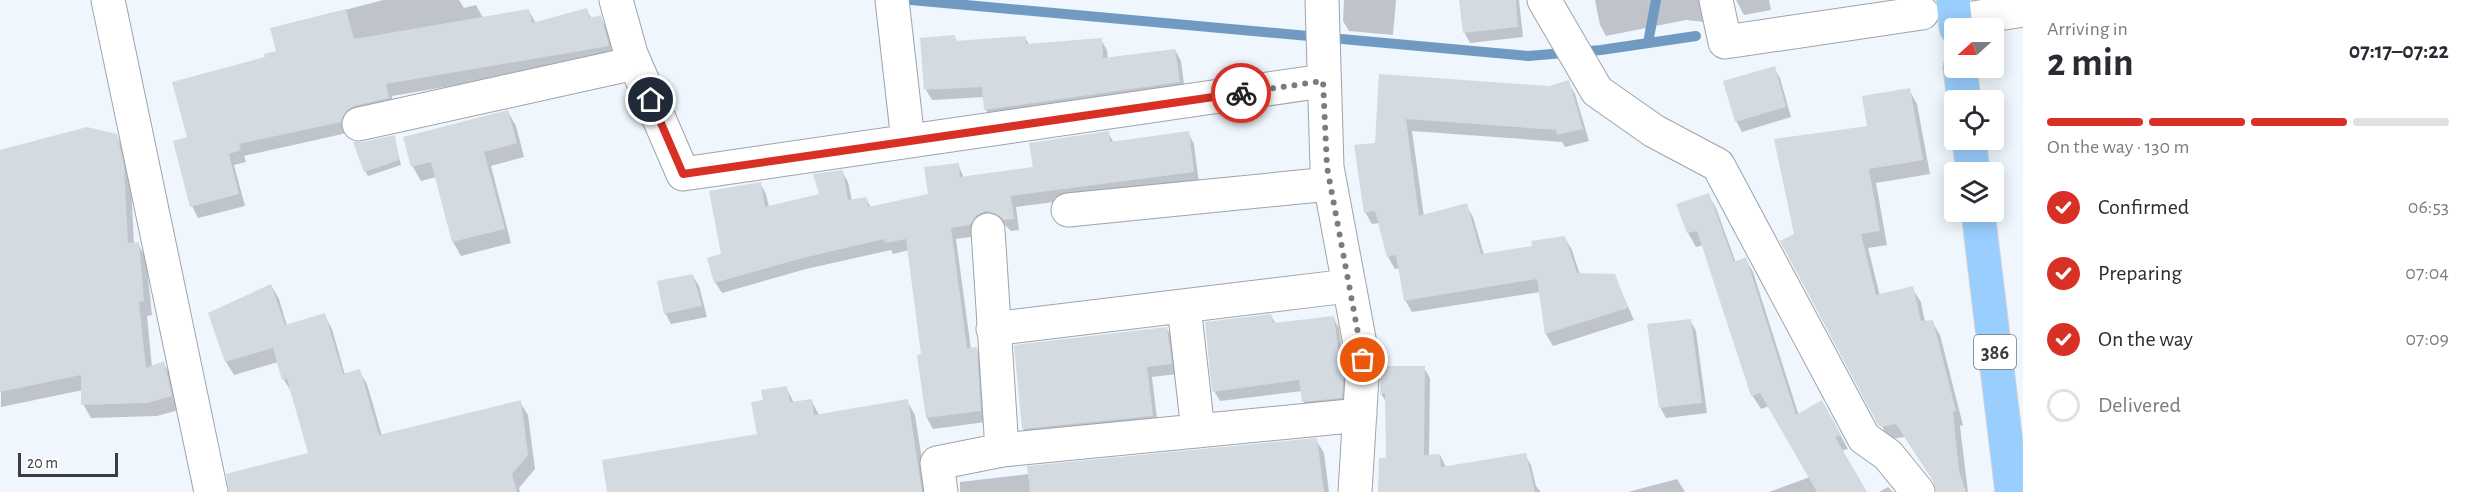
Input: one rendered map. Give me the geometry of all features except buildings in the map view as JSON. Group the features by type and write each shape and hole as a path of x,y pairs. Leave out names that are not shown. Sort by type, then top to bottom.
{"highway":[{"name":"386","path":"1979,222 2012,492"}],"street":[{"path":"108,0 211,492"},
{"path":"616,0 635,63 683,174 909,141 1323,69"},
{"path":"1544,0 1597,91 1654,131 1718,165 1864,438 1887,455 1918,492"},
{"path":"1716,0 1725,42 1922,13"},
{"path":"892,2 909,141"},
{"path":"1323,10 1323,69 1330,184 1363,360 1355,492"},
{"path":"1955,16 2023,10"},
{"path":"359,124 635,63"},
{"path":"1068,210 1330,184"},
{"path":"988,230 1002,450"},
{"path":"993,329 1348,286"},
{"path":"1184,306 1198,431"},
{"path":"941,492 937,463 1002,450 1360,415"}],"waterway":[{"path":"911,0 1528,56 1601,50 1696,36"},
{"path":"1648,43 1656,0"}],"way so far":[{"path":"1241,93 1323,81 1327,167 1363,360"}],"route":[{"path":"651,100 683,174 1241,93"}]}
